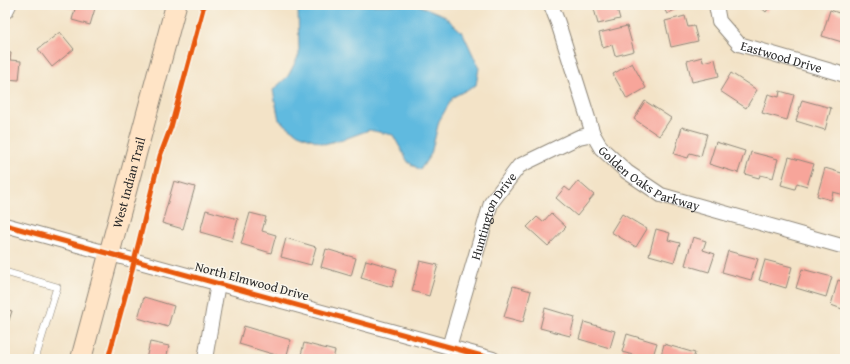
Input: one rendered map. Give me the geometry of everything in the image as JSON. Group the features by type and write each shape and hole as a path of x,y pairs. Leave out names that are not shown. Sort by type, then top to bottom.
{"main road":[{"name":"West Indian Trail","path":"81,359 176,5"}],"street":[{"name":"Golden Oaks Parkway","path":"550,5 558,23 593,134 601,148 627,172 661,195 845,247"},
{"name":"Eastwood Drive","path":"716,5 719,21 739,44 845,75"},
{"name":"Huntington Drive","path":"449,346 491,202 519,166 579,137 593,134"},
{"name":"North Elmwood Drive","path":"5,225 494,359"},
{"path":"205,359 218,283"}],"lane":[{"path":"5,272 56,287 35,359"}],"water":[{"path":"298,5 418,5 443,15 463,33 479,68 476,85 453,97 439,121 431,154 420,170 408,162 393,135 369,130 324,144 298,134 279,120 273,90 288,76 299,55"}],"building":[{"path":"67,5 96,5 90,25 72,20 75,9 66,7"},
{"path":"593,5 616,5 620,19 598,24"},
{"path":"662,5 684,5 667,14"},
{"path":"758,5 771,5 766,12"},
{"path":"830,10 845,15 845,32 842,42 822,36"},
{"path":"685,16 688,27 694,26 698,41 671,47 665,21"},
{"path":"627,26 634,51 615,56 612,45 603,48 599,33"},
{"path":"60,32 74,49 52,67 38,49"},
{"path":"5,52 11,53 10,60 21,61 19,80 5,79"},
{"path":"702,57 703,62 715,59 719,76 692,82 687,61"},
{"path":"632,63 646,88 627,99 613,74"},
{"path":"731,73 757,90 746,108 720,91"},
{"path":"780,91 794,95 787,120 762,113 768,94 779,97"},
{"path":"802,100 831,108 825,130 796,121"},
{"path":"645,101 671,118 659,136 634,119"},
{"path":"682,127 707,134 701,156 690,153 688,158 674,154"},
{"path":"716,142 745,151 738,173 709,164"},
{"path":"751,152 778,159 773,178 760,175 759,178 745,174"},
{"path":"789,157 814,164 807,186 797,183 795,189 781,185"},
{"path":"825,168 845,174 845,195 833,192 831,200 817,196"},
{"path":"174,181 195,187 183,229 162,223"},
{"path":"578,181 594,195 577,216 556,198 565,187 570,191"},
{"path":"206,210 238,219 232,241 200,232"},
{"path":"250,213 266,217 262,231 276,235 271,253 241,244"},
{"path":"551,213 566,227 548,246 527,227 537,217 543,222"},
{"path":"622,214 647,229 636,247 611,232"},
{"path":"656,229 670,233 668,240 680,243 674,262 649,255"},
{"path":"693,237 706,241 703,250 715,254 709,272 685,265"},
{"path":"286,238 316,247 311,265 281,257"},
{"path":"326,249 356,258 351,276 321,267"},
{"path":"728,251 758,259 751,280 722,272"},
{"path":"366,260 397,269 392,287 361,278"},
{"path":"765,260 792,267 786,288 759,280"},
{"path":"420,261 438,265 429,296 412,291"},
{"path":"802,269 832,277 826,297 796,288"},
{"path":"838,280 845,283 845,310 831,305"},
{"path":"513,286 531,291 523,322 504,317"},
{"path":"144,297 174,306 168,327 138,318"},
{"path":"545,308 575,317 570,336 540,328"},
{"path":"5,309 12,311 5,332"},
{"path":"584,322 615,331 610,348 579,339"},
{"path":"244,326 291,340 286,358 239,344"},
{"path":"627,334 657,343 652,359 622,352"},
{"path":"150,342 169,346 166,359 146,359"},
{"path":"304,343 335,351 333,359 300,359"},
{"path":"664,344 695,353 693,359 660,359"}],"cycle path":[{"path":"108,359 129,282 160,156 171,127 204,5"},
{"path":"5,225 493,359"}]}
